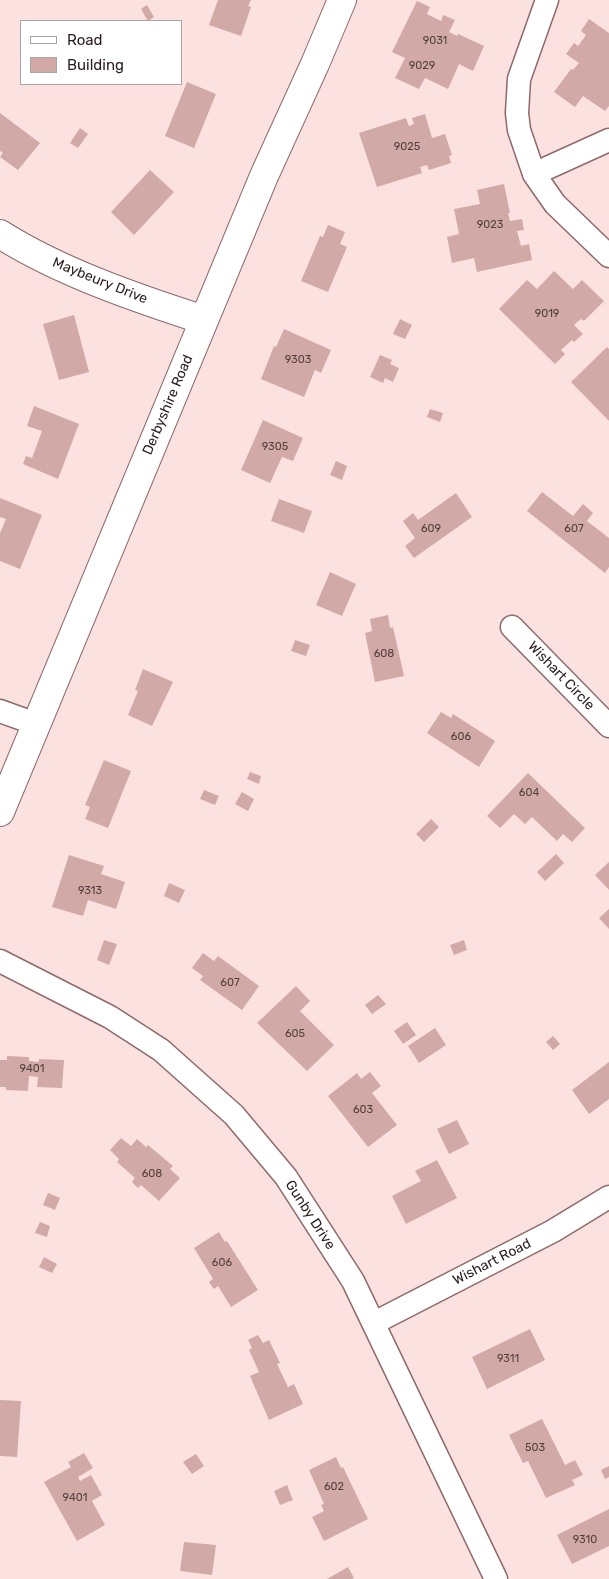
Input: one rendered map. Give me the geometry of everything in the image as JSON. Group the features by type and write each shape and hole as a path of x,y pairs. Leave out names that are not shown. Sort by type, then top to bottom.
{"street":[{"name":"Derbyshire Road","path":"0,812 264,176 342,0"},
{"path":"547,0 519,79 517,113 519,130 534,174 555,204 609,256"},
{"path":"534,174 609,140"},
{"name":"Maybeury Drive","path":"0,234 69,270 204,320"},
{"name":"Wishart Circle","path":"512,627 609,726"},
{"path":"0,711 36,724"},
{"name":"Gunby Drive","path":"0,961 110,1017 161,1050 234,1115 286,1177 353,1281 496,1579"},
{"name":"Wishart Road","path":"374,1323 553,1231 609,1197"}],"building":[{"path":"218,0 251,0 248,6 251,7 241,36 209,25"},
{"path":"417,1 430,7 427,14 441,21 443,15 455,20 449,32 484,46 473,71 459,64 448,89 425,78 419,89 395,78 405,58 392,52"},
{"path":"147,5 154,17 147,20 141,9"},
{"path":"589,19 609,33 609,106 605,111 583,96 575,107 554,92 571,69 573,70 579,63 566,54 574,43 578,46 586,35 581,31"},
{"path":"187,82 216,94 194,148 165,136"},
{"path":"0,113 40,143 18,170 0,157 3,153 0,151"},
{"path":"425,114 432,138 445,134 452,155 449,156 451,163 429,170 427,165 420,167 422,173 377,187 359,133 406,118 409,126 414,124 412,118"},
{"path":"80,128 88,134 78,148 70,143"},
{"path":"150,170 174,192 134,235 111,212"},
{"path":"504,184 510,221 522,219 524,230 517,231 521,246 529,244 532,260 477,272 474,258 452,263 447,237 459,234 454,209 480,204 477,190"},
{"path":"328,225 345,232 340,244 347,247 328,292 301,281 320,236 323,237"},
{"path":"554,271 573,289 582,280 604,301 584,321 581,319 574,325 583,334 574,342 572,340 561,350 565,354 555,364 499,309 527,280 537,289"},
{"path":"74,315 89,372 59,380 43,324"},
{"path":"400,319 412,325 405,339 393,334"},
{"path":"284,329 331,350 321,373 315,370 304,397 261,379 274,346 276,347"},
{"path":"607,347 609,349 609,421 571,382"},
{"path":"380,355 392,360 390,364 399,368 393,382 385,378 383,383 370,377"},
{"path":"34,406 79,424 58,479 23,464 26,456 32,458 42,431 27,426"},
{"path":"430,409 443,413 440,422 427,417"},
{"path":"263,420 303,438 293,461 282,457 270,483 241,470"},
{"path":"336,461 347,466 342,480 330,475"},
{"path":"542,492 573,516 583,504 593,513 587,521 609,538 609,567 605,573 527,511"},
{"path":"456,493 472,517 414,558 405,546 415,538 403,521 413,513 418,520"},
{"path":"0,498 42,515 20,569 0,561 0,533 6,519 0,517"},
{"path":"279,499 312,511 304,533 271,521"},
{"path":"330,572 356,584 342,616 316,605"},
{"path":"388,615 390,628 393,627 404,676 375,682 365,633 372,631 370,619"},
{"path":"295,640 310,645 306,656 291,651"},
{"path":"143,669 173,682 152,726 128,715 138,691 135,690"},
{"path":"441,712 451,718 453,714 495,741 479,767 427,733"},
{"path":"104,760 131,771 108,828 85,819 90,807 85,805"},
{"path":"250,772 261,776 259,784 247,779"},
{"path":"528,773 585,828 572,842 563,834 557,841 532,817 525,824 514,814 500,828 487,816"},
{"path":"204,790 219,796 215,805 200,799"},
{"path":"242,792 254,799 248,811 235,804"},
{"path":"431,819 439,827 424,842 416,834"},
{"path":"556,854 564,863 545,881 537,872"},
{"path":"69,855 104,866 101,874 125,882 116,909 88,900 83,916 52,907"},
{"path":"609,862 609,890 595,875"},
{"path":"169,883 185,890 179,903 164,896"},
{"path":"609,909 609,929 599,918"},
{"path":"104,940 117,944 109,965 97,960"},
{"path":"464,940 467,950 454,955 450,945"},
{"path":"203,953 214,961 218,956 259,986 242,1010 200,980 203,976 192,968"},
{"path":"296,986 310,1001 300,1011 334,1045 307,1071 257,1023"},
{"path":"378,995 386,1004 372,1014 365,1005"},
{"path":"407,1022 416,1035 403,1044 394,1031"},
{"path":"435,1028 446,1045 419,1063 408,1046"},
{"path":"553,1036 560,1044 553,1050 546,1042"},
{"path":"7,1056 29,1057 29,1061 39,1062 39,1059 64,1060 62,1088 37,1087 38,1077 29,1076 28,1091 6,1090 6,1087 0,1087 0,1060 7,1060"},
{"path":"609,1062 609,1099 589,1114 572,1090"},
{"path":"370,1072 381,1086 372,1093 397,1125 368,1147 328,1096 357,1073 361,1079"},
{"path":"457,1120 469,1144 449,1154 437,1129"},
{"path":"121,1138 131,1146 137,1139 146,1147 148,1145 173,1166 170,1169 180,1178 159,1201 141,1185 138,1188 132,1182 135,1178 117,1162 119,1159 110,1150"},
{"path":"437,1160 457,1198 406,1224 392,1196 421,1181 415,1171"},
{"path":"48,1193 60,1198 55,1210 43,1205"},
{"path":"40,1222 50,1226 47,1237 35,1233"},
{"path":"219,1232 225,1242 227,1241 258,1290 231,1307 218,1286 214,1289 209,1282 213,1279 194,1248"},
{"path":"44,1257 57,1264 52,1273 39,1267"},
{"path":"530,1329 545,1360 487,1389 472,1357"},
{"path":"258,1335 263,1343 269,1340 280,1363 277,1364 288,1387 294,1384 303,1404 269,1420 250,1376 259,1372 249,1350 252,1348 248,1340"},
{"path":"0,1400 21,1401 17,1457 0,1456"},
{"path":"542,1419 565,1465 575,1460 583,1475 572,1480 575,1485 546,1498 528,1461 523,1463 509,1435"},
{"path":"84,1453 93,1468 78,1477 80,1481 91,1475 102,1495 92,1501 105,1525 77,1541 44,1482 71,1467 68,1462"},
{"path":"196,1454 204,1466 192,1474 183,1462"},
{"path":"336,1457 341,1468 343,1467 368,1519 324,1541 312,1517 324,1511 321,1505 324,1504 309,1470"},
{"path":"609,1466 609,1477 605,1479 601,1470"},
{"path":"287,1485 293,1500 280,1505 274,1491"},
{"path":"609,1509 609,1546 572,1564 557,1535"},
{"path":"184,1542 216,1545 212,1575 180,1571"},
{"path":"348,1567 354,1578 327,1579"}]}
